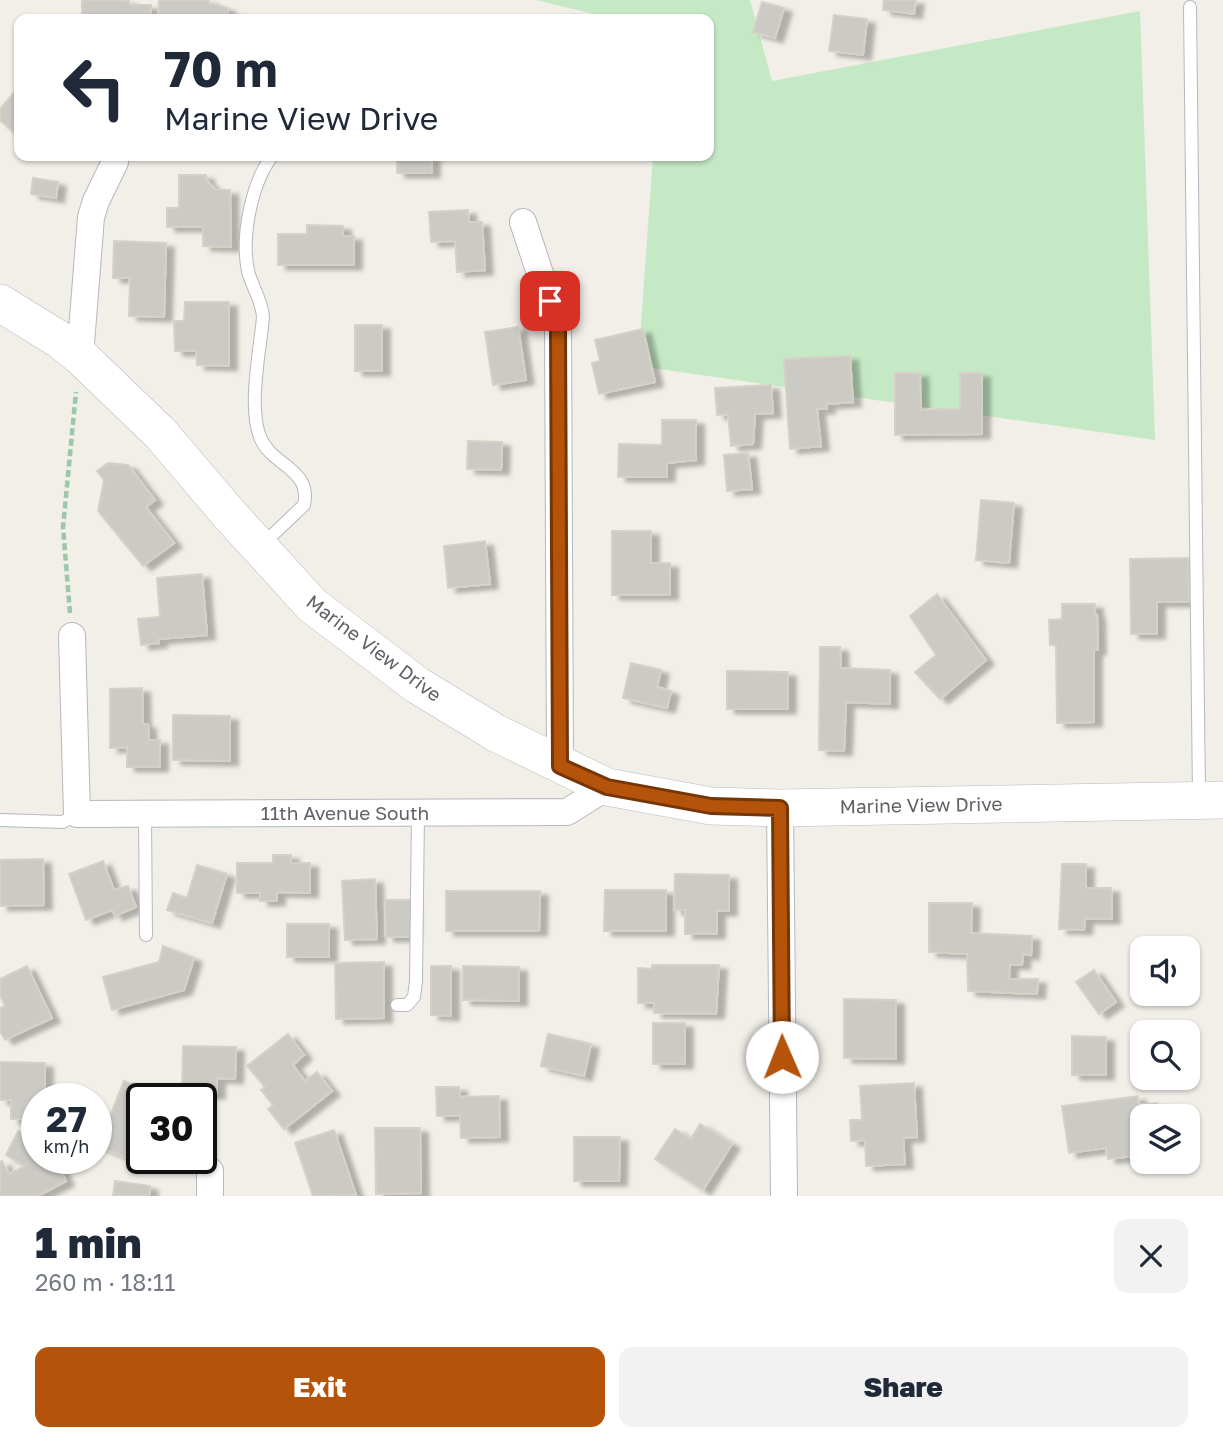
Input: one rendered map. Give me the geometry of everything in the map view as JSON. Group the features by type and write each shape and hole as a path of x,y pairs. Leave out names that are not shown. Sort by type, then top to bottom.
{"main road":[{"name":"Marine View Drive","path":"0,303 60,340 80,356 161,434 312,605 417,685 496,733 607,787 711,806 780,808 1211,801"}],"street":[{"path":"80,356 91,218 96,201 115,162"},
{"path":"523,222 558,328 560,766"},
{"path":"72,636 76,814"},
{"name":"11th Avenue South","path":"76,814 567,812 607,787"},
{"path":"780,808 783,1196"}],"lane":[{"path":"1190,7 1211,801"},
{"path":"259,547 304,505 306,496 306,486 300,476 269,452 256,424 263,317 262,304 248,271 247,247 250,215 259,182 270,161"},
{"path":"397,1005 407,1005 414,997 416,982 418,813"},
{"path":"0,820 63,822 76,814"},
{"path":"145,814 146,935"}],"path":[{"path":"72,636 63,527 67,462 80,356"}],"green space":[{"path":"536,0 750,0 772,81 1140,11 1155,440 638,366 653,161 714,161 714,14 594,14"}],"building":[{"path":"82,0 129,1 129,5 151,5 151,14 82,14"},
{"path":"159,0 209,0 209,3 228,8 228,14 158,14"},
{"path":"884,0 916,0 914,14 883,10"},
{"path":"762,2 784,8 775,38 753,32"},
{"path":"834,15 867,19 863,55 829,51"},
{"path":"14,92 14,133 0,120 0,109"},
{"path":"397,161 432,161 432,173 397,173"},
{"path":"179,175 206,175 206,180 216,190 230,190 231,247 203,246 203,227 167,227 167,208 179,208"},
{"path":"33,178 58,182 56,198 31,194"},
{"path":"468,210 469,222 482,222 485,270 457,272 455,241 431,242 429,212"},
{"path":"307,225 343,226 343,236 354,236 354,265 278,265 278,234 307,234"},
{"path":"114,241 166,243 164,317 129,316 130,278 113,278"},
{"path":"185,302 229,302 229,366 197,365 196,351 175,351 174,321 184,321"},
{"path":"355,325 382,325 382,371 355,371"},
{"path":"518,327 526,380 493,385 485,332"},
{"path":"643,329 655,382 599,394 592,363 600,361 595,340"},
{"path":"850,356 853,402 826,404 827,409 817,409 821,446 790,449 784,359"},
{"path":"895,373 920,373 921,410 960,409 960,373 982,373 982,434 895,435"},
{"path":"771,385 773,413 755,414 753,444 731,446 728,414 717,415 715,388"},
{"path":"662,420 696,420 696,460 667,463 667,477 618,477 619,444 662,445"},
{"path":"468,441 502,442 501,470 467,469"},
{"path":"748,453 752,489 727,491 724,455"},
{"path":"108,463 128,465 155,500 146,507 174,543 143,566 98,511 104,480 97,471"},
{"path":"981,500 1014,503 1009,563 976,560"},
{"path":"612,531 651,531 651,563 670,563 670,595 612,595"},
{"path":"485,541 490,584 448,588 444,546"},
{"path":"1188,558 1189,602 1157,602 1157,634 1131,634 1130,559"},
{"path":"202,574 207,635 159,639 159,643 141,645 138,619 160,617 157,578"},
{"path":"937,594 986,660 940,699 915,672 936,655 910,616"},
{"path":"1062,604 1095,604 1098,650 1094,650 1094,722 1057,723 1056,645 1050,645 1049,620 1062,619"},
{"path":"820,647 840,647 841,668 890,670 890,704 846,702 844,751 819,750"},
{"path":"631,663 661,670 657,687 671,691 667,708 623,698"},
{"path":"727,671 788,672 788,709 727,709"},
{"path":"142,688 143,724 148,724 149,740 160,740 160,767 127,767 127,747 110,748 110,689"},
{"path":"173,715 230,716 230,761 173,760"},
{"path":"273,855 291,855 291,863 310,863 310,893 277,892 277,901 260,901 260,893 237,893 237,863 273,863"},
{"path":"43,859 44,905 0,906 0,860"},
{"path":"103,861 114,890 128,886 136,907 115,916 112,910 86,920 69,874"},
{"path":"1062,864 1086,864 1086,888 1111,888 1112,919 1085,919 1084,930 1059,929"},
{"path":"197,865 227,874 212,923 167,910 173,893 187,898"},
{"path":"675,874 729,875 729,911 717,911 717,934 685,934 685,910 674,910"},
{"path":"375,879 377,939 345,940 342,881"},
{"path":"605,890 666,890 666,931 604,931"},
{"path":"446,891 540,891 539,931 446,931"},
{"path":"385,900 412,900 412,937 386,937"},
{"path":"929,903 972,903 971,933 1032,936 1031,955 1023,954 1022,965 1010,964 1009,979 1038,979 1037,994 968,991 967,954 929,952"},
{"path":"287,924 329,924 329,957 287,957"},
{"path":"163,946 194,958 184,990 112,1010 103,977 159,962"},
{"path":"384,962 384,1018 336,1019 335,963"},
{"path":"652,965 719,965 716,1014 654,1013 654,1003 638,1003 638,968 652,969"},
{"path":"27,966 52,1018 5,1040 0,1031 0,1008 5,1006 0,995 0,979"},
{"path":"431,966 451,966 451,1016 431,1015"},
{"path":"463,966 519,967 519,1001 463,1000"},
{"path":"1094,970 1116,1002 1099,1014 1076,982"},
{"path":"844,999 896,1000 896,1059 844,1058"},
{"path":"653,1023 685,1023 685,1064 653,1064"},
{"path":"288,1034 304,1055 293,1065 305,1081 317,1072 332,1091 284,1129 268,1109 273,1105 261,1090 265,1087 247,1066"},
{"path":"548,1034 591,1044 584,1076 541,1066"},
{"path":"1072,1036 1106,1037 1106,1075 1072,1075"},
{"path":"183,1046 236,1047 235,1079 217,1078 217,1083 182,1083"},
{"path":"0,1062 45,1063 45,1083 21,1083 21,1119 11,1119 11,1100 0,1100"},
{"path":"124,1081 129,1083 126,1083 126,1157 112,1152 112,1111"},
{"path":"914,1083 917,1137 903,1138 905,1164 866,1166 865,1140 851,1141 850,1120 862,1120 860,1086"},
{"path":"436,1087 459,1087 460,1097 499,1096 500,1137 461,1138 460,1116 437,1116"},
{"path":"1138,1096 1139,1104 1130,1104 1130,1156 1108,1159 1106,1148 1069,1153 1062,1106"},
{"path":"700,1124 732,1144 703,1190 655,1159 675,1129 691,1139"},
{"path":"375,1128 420,1128 421,1193 376,1194"},
{"path":"334,1130 356,1195 313,1196 295,1143"},
{"path":"18,1131 21,1133 21,1164 6,1155"},
{"path":"574,1137 620,1137 619,1181 574,1181"},
{"path":"2,1161 9,1174 21,1168 21,1174 63,1174 66,1181 38,1196 0,1196 0,1162"},
{"path":"115,1181 150,1186 149,1196 113,1196"}],"route":[{"path":"550,301 558,328 560,766 607,787 711,806 780,808 782,1057"}]}
